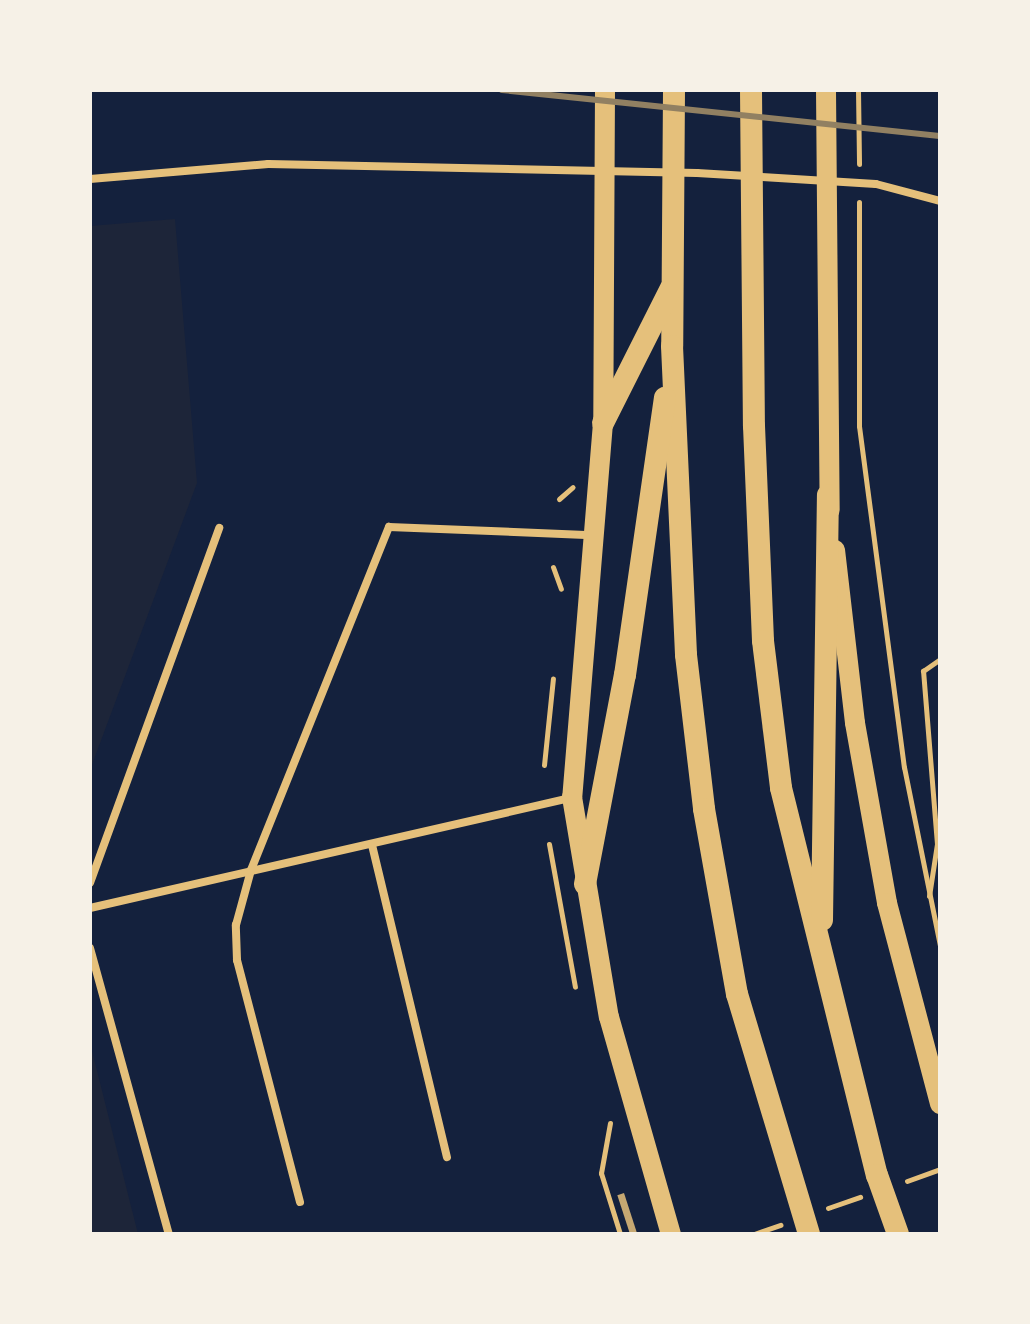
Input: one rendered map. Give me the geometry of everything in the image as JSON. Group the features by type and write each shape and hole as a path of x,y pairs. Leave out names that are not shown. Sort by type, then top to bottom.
{"highway":[{"path":"674,90 675,280 672,346 686,655 704,809 737,994 809,1234"},
{"path":"751,90 751,279 763,641 781,788 877,1175 898,1234"},
{"path":"603,423 675,280"},
{"path":"585,884 625,675 672,346"},
{"path":"822,953 828,495"}],"main road":[{"path":"605,90 603,423 572,797 609,1017 671,1234"},
{"path":"826,90 828,495 855,723 887,903 940,1104"}],"street":[{"path":"90,179 268,164 667,172 876,184 940,201"},
{"path":"300,1202 237,960 236,925 251,870 389,527 592,535"},
{"path":"90,883 219,528"},
{"path":"90,908 572,797"},
{"path":"372,845 447,1157"},
{"path":"90,948 169,1234"}],"path":[{"path":"859,283 859,426 904,767 928,902 940,946"},
{"path":"928,902 937,844 923,671 940,659"},
{"path":"610,1121 601,1173 620,1234"},
{"path":"897,1184 940,1169"},
{"path":"825,1209 868,1194"},
{"path":"754,1234 782,1224"}],"shaded area":[{"path":"175,219 197,483 90,770 90,226"},
{"path":"90,1043 138,1234 90,1234"}],"building":[{"path":"624,1193 637,1234 630,1234 617,1195"}],"railway":[{"path":"502,90 940,136"}]}
